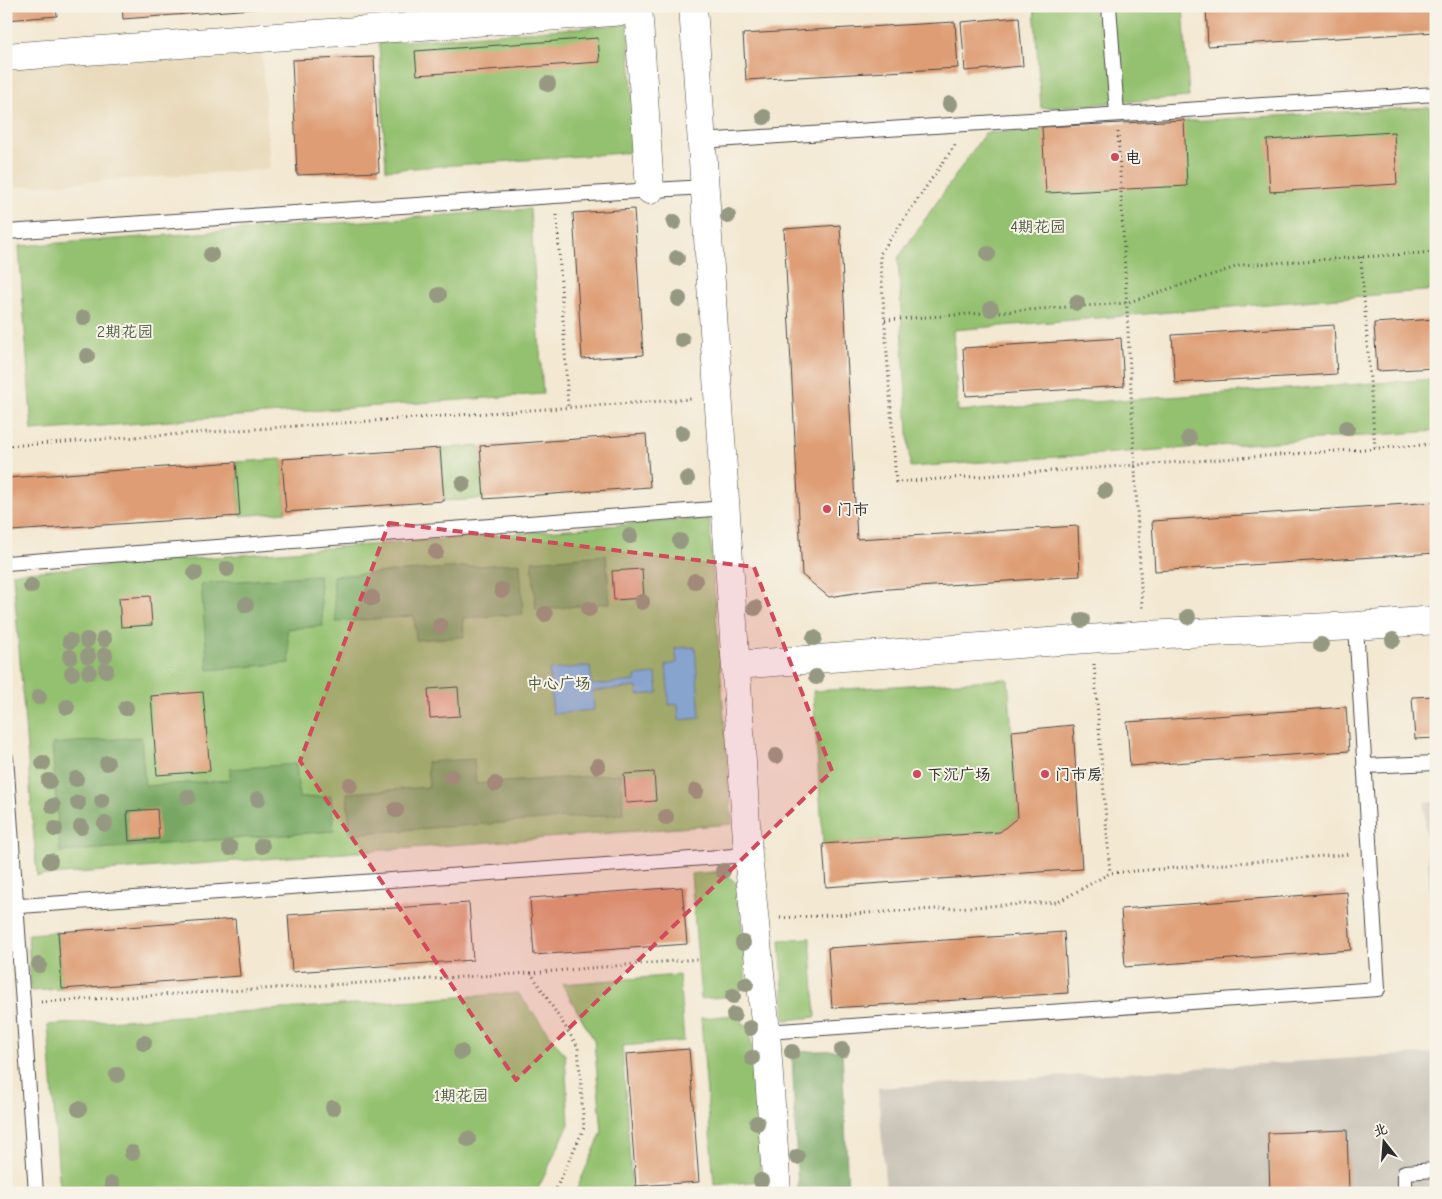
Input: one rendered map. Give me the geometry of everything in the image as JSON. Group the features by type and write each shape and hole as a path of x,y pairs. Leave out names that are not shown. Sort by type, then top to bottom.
{"street":[{"path":"6,57 638,8 650,190"},
{"path":"693,13 748,855 766,1032 777,1193"},
{"path":"736,665 1143,635 1356,626 1436,620"}],"lane":[{"path":"1109,6 1117,114"},
{"path":"701,141 1436,94"},
{"path":"6,232 704,187"},
{"path":"6,563 726,508"},
{"path":"766,1032 1378,989 1356,626"},
{"path":"6,756 11,907 23,1003 36,1193"},
{"path":"1364,766 1436,763"},
{"path":"11,907 748,855"},
{"path":"1405,1193 1405,1172 1436,1170"}],"path":[{"path":"1117,114 1143,635"},
{"path":"970,124 880,254 896,482 1436,444"},
{"path":"555,196 568,406"},
{"path":"885,320 1126,303 1242,265 1436,252"},
{"path":"1361,257 1375,448"},
{"path":"6,446 718,397"},
{"path":"1092,639 1110,873"},
{"path":"755,920 1058,902 1110,873 1369,853"},
{"path":"23,1003 531,973 698,960"},
{"path":"531,973 578,1047 584,1128 554,1193"}],"highlighted area":[{"path":"389,523 754,567 832,771 516,1080 300,761"}],"shaded area":[{"path":"261,35 270,169 14,187 6,79 6,52"},
{"path":"1424,802 1436,802 1436,986"},
{"path":"1436,1053 1436,1193 886,1193 878,1088"}],"green space":[{"path":"1034,6 1183,6 1189,97 1041,108"},
{"path":"628,24 636,152 386,170 379,43"},
{"name":"4期花园","path":"1430,107 1436,172 1436,290 953,330 958,411 1436,379 1436,431 910,467 898,258 985,133"},
{"name":"2期花园","path":"530,209 543,394 32,431 19,246"},
{"path":"480,446 484,499 444,501 440,448"},
{"path":"282,459 286,512 240,516 236,462"},
{"name":"中心广场","path":"709,518 732,824 37,876 13,573"},
{"path":"606,555 610,603 536,610 532,561"},
{"path":"520,563 523,614 463,618 464,637 416,640 414,616 336,622 333,576"},
{"path":"319,575 323,626 287,629 290,663 208,670 201,584"},
{"name":"下沉广场","path":"1008,679 1018,817 1000,832 823,844 813,691"},
{"path":"141,737 145,786 230,780 230,769 296,764 299,798 331,796 334,831 60,852 52,744"},
{"path":"474,759 476,784 621,774 623,814 350,834 347,793 429,787 427,762"},
{"path":"723,871 739,886 746,984 733,996 701,999 691,874"},
{"path":"58,932 62,989 31,991 28,934"},
{"path":"810,938 816,1017 785,1020 780,940"},
{"path":"679,975 684,1041 622,1046 632,1190 575,1193 602,1132 594,1040 562,984"},
{"name":"1期花园","path":"518,993 565,1055 569,1124 536,1193 60,1193 48,1025"},
{"path":"734,1015 750,1028 761,1181 714,1185 701,1018"},
{"path":"842,1050 848,1193 798,1193 792,1052"}],"water":[{"path":"695,647 700,718 679,720 678,704 669,705 666,665 677,663 675,648"},
{"path":"590,666 592,685 635,681 635,676 656,674 658,693 638,695 637,687 593,691 594,710 553,714 549,670"}],"building":[{"path":"6,6 56,6 57,16 6,20"},
{"path":"122,6 264,6 265,8 123,19"},
{"path":"1206,6 1436,6 1436,32 1208,46"},
{"path":"1019,17 1023,66 965,71 961,22"},
{"path":"955,22 958,68 746,80 743,34"},
{"path":"598,38 600,62 417,75 415,51"},
{"path":"374,57 379,172 297,175 292,60"},
{"name":"电","path":"1184,120 1187,186 1046,193 1042,127"},
{"path":"1394,132 1397,184 1270,192 1267,140"},
{"path":"634,209 643,355 582,359 573,213"},
{"path":"840,225 857,539 1078,526 1080,576 874,590 829,597 802,575 784,229"},
{"path":"1436,319 1436,368 1377,371 1374,323"},
{"path":"1334,325 1337,374 1175,383 1172,335"},
{"path":"1121,338 1124,386 966,396 963,348"},
{"path":"646,434 650,487 484,499 480,446"},
{"path":"440,448 444,501 286,512 282,459"},
{"path":"236,462 240,516 11,531 8,478"},
{"path":"1436,502 1436,553 1155,571 1152,521"},
{"path":"642,569 644,598 614,600 612,571"},
{"path":"150,596 152,625 121,627 119,598"},
{"path":"458,687 460,716 430,718 428,689"},
{"path":"203,692 210,771 157,775 151,696"},
{"path":"1436,696 1436,738 1415,739 1412,697"},
{"path":"1346,707 1349,751 1130,766 1127,722"},
{"name":"门市房","path":"1073,725 1082,869 826,887 823,844 1000,832 1018,817 1012,731"},
{"path":"654,772 656,801 626,803 624,774"},
{"path":"157,809 159,839 129,841 127,811"},
{"path":"682,887 687,944 534,955 530,898"},
{"path":"1347,892 1351,950 1125,967 1121,909"},
{"path":"469,903 473,960 292,972 288,915"},
{"path":"235,919 240,976 62,989 58,932"},
{"path":"1064,932 1068,993 832,1008 828,948"},
{"path":"689,1049 699,1182 636,1186 626,1054"},
{"path":"1347,1130 1349,1193 1270,1193 1268,1133"}],"place":[{"name":"电","path":"1115,157"},
{"name":"门市","path":"827,509"},
{"name":"下沉广场","path":"917,774"},
{"name":"门市房","path":"1045,774"}]}
